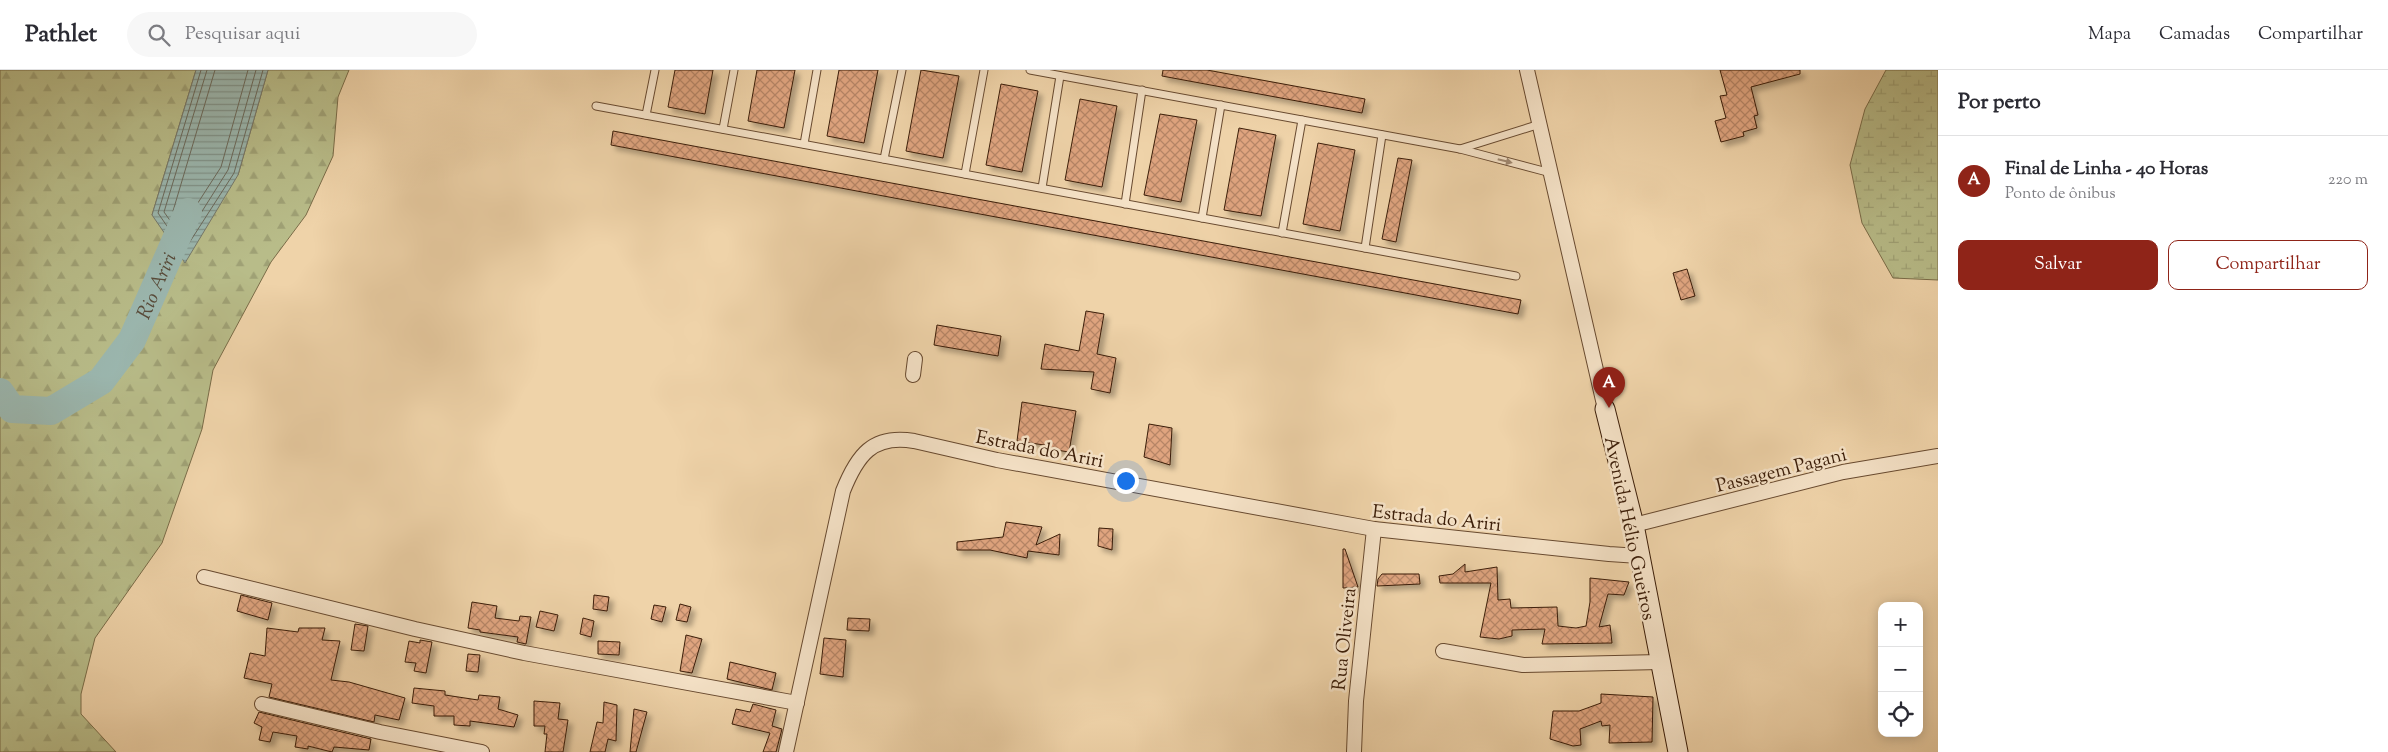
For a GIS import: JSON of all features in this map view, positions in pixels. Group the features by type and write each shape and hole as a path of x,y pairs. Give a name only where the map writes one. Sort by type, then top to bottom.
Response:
{"main road":[{"name":"Avenida Hélio Gueiros","path":"1605,409 1634,525 1678,752"}],"street":[{"name":"Avenida Hélio Gueiros","path":"1527,70 1605,409"},
{"path":"912,374 914,359"},
{"name":"Estrada do Ariri","path":"786,752 843,491 852,468 860,456 869,448 884,442 904,439 914,440 997,460 1374,529 1639,556"},
{"name":"Passagem Pagani","path":"1634,525 1843,472 1938,456"},
{"name":"Rua Oliveira","path":"1354,752 1356,701 1374,529"},
{"path":"204,577 415,630 524,653 798,703"},
{"path":"1443,651 1523,665 1660,662"},
{"path":"262,704 380,732 482,752"}],"lane":[{"path":"646,115 655,70"},
{"path":"723,129 734,70"},
{"path":"804,144 817,70"},
{"path":"884,159 902,70"},
{"path":"965,174 984,70"},
{"path":"1030,70 1460,150 1551,173"},
{"path":"1042,188 1060,76"},
{"path":"1125,204 1142,90"},
{"path":"1202,218 1221,105"},
{"path":"596,106 1516,276"},
{"path":"1282,233 1302,120"},
{"path":"1460,150 1540,124"},
{"path":"1365,248 1382,135"}],"green space":[{"path":"0,70 196,70 152,215 238,175 268,70 349,70 338,97 333,156 306,215 271,262 213,370 202,429 162,543 95,638 81,694 81,714 116,752 0,752"},
{"path":"1886,70 1938,70 1938,280 1893,278 1862,223 1850,165 1865,109"}],"water":[{"path":"196,70 268,70 238,175 185,263 152,215"}],"building":[{"path":"675,70 713,70 705,114 668,107"},
{"path":"757,70 795,70 784,128 748,121"},
{"path":"839,70 878,70 864,143 827,136"},
{"path":"921,70 959,76 943,158 906,151"},
{"path":"1163,70 1207,70 1365,99 1362,113 1162,76"},
{"path":"1720,70 1800,70 1800,74 1751,87 1758,115 1754,116 1757,128 1743,132 1744,136 1721,142 1715,121 1726,118 1720,96 1727,95"},
{"path":"1001,84 1038,91 1022,172 986,165"},
{"path":"1080,99 1117,106 1102,187 1065,180"},
{"path":"1160,114 1197,120 1181,202 1144,195"},
{"path":"1239,128 1276,135 1261,216 1224,210"},
{"path":"613,131 1521,300 1518,314 953,209 611,145"},
{"path":"1318,143 1355,150 1340,231 1303,224"},
{"path":"1398,158 1412,160 1396,242 1382,239"},
{"path":"1687,269 1695,296 1681,300 1673,273"},
{"path":"1086,311 1104,314 1097,354 1116,358 1110,393 1091,389 1094,372 1041,369 1045,344 1079,351"},
{"path":"937,325 1001,336 998,356 934,345"},
{"path":"1022,402 1076,411 1069,452 1050,449 1051,446 1017,441"},
{"path":"1149,424 1172,428 1170,465 1144,457"},
{"path":"1006,522 1042,527 1036,545 1060,534 1059,555 1028,551 1027,558 990,550 957,550 957,542 1003,537"},
{"path":"1099,528 1113,529 1112,550 1098,546"},
{"path":"1343,549 1345,549 1358,587 1343,588"},
{"path":"1465,564 1465,572 1497,567 1498,600 1510,599 1511,608 1557,607 1558,626 1576,628 1586,626 1590,602 1590,578 1629,582 1624,595 1608,594 1599,627 1610,625 1612,643 1542,644 1545,629 1512,630 1512,636 1499,639 1480,637 1491,583 1440,583 1439,576 1453,574"},
{"path":"1382,574 1419,574 1420,584 1377,586 1378,579"},
{"path":"241,595 272,603 268,620 237,611"},
{"path":"594,595 609,597 607,611 593,609"},
{"path":"472,602 497,606 495,618 519,621 520,616 531,617 526,644 517,642 518,637 480,632 480,630 468,628"},
{"path":"680,604 691,607 687,622 676,620"},
{"path":"654,605 666,607 662,622 651,619"},
{"path":"540,611 558,615 554,631 536,627"},
{"path":"583,618 594,621 591,637 580,634"},
{"path":"848,618 870,619 869,631 847,630"},
{"path":"355,624 368,626 364,651 351,650"},
{"path":"267,628 298,632 299,628 325,628 322,640 340,641 331,680 349,682 405,698 399,720 375,715 374,722 269,697 272,684 244,678 250,653 265,656"},
{"path":"686,635 702,639 692,673 680,671"},
{"path":"824,638 846,640 843,677 820,674"},
{"path":"420,640 432,642 426,673 414,671 416,663 405,662 409,641 420,643"},
{"path":"598,641 620,642 619,655 598,654"},
{"path":"468,654 480,655 478,672 466,671"},
{"path":"730,662 776,673 772,690 727,679"},
{"path":"414,688 445,691 445,695 478,700 479,695 500,697 498,709 518,715 514,727 470,721 470,726 454,725 454,716 434,716 434,706 412,703"},
{"path":"1601,694 1653,697 1652,742 1609,743 1610,725 1602,726 1601,721 1580,729 1581,745 1573,746 1550,739 1553,711 1579,711 1601,703"},
{"path":"534,701 560,703 558,719 568,720 563,752 545,752 547,734 544,734 545,726 534,726"},
{"path":"604,702 617,705 616,741 608,739 605,752 590,752 597,722 603,723"},
{"path":"753,704 776,710 772,726 782,729 776,752 763,752 770,733 732,724 736,709 750,712"},
{"path":"634,709 647,712 636,752 630,752"},
{"path":"259,712 371,739 369,750 334,747 332,752 308,746 308,749 295,747 297,736 273,732 270,742 259,740 262,727 254,723"}],"waterway":[{"name":"Rio Ariri","path":"0,392 12,409 51,411 101,381 132,340 188,212"}],"place":[{"name":"Final de Linha - 40 Horas","path":"1609,408"}]}
